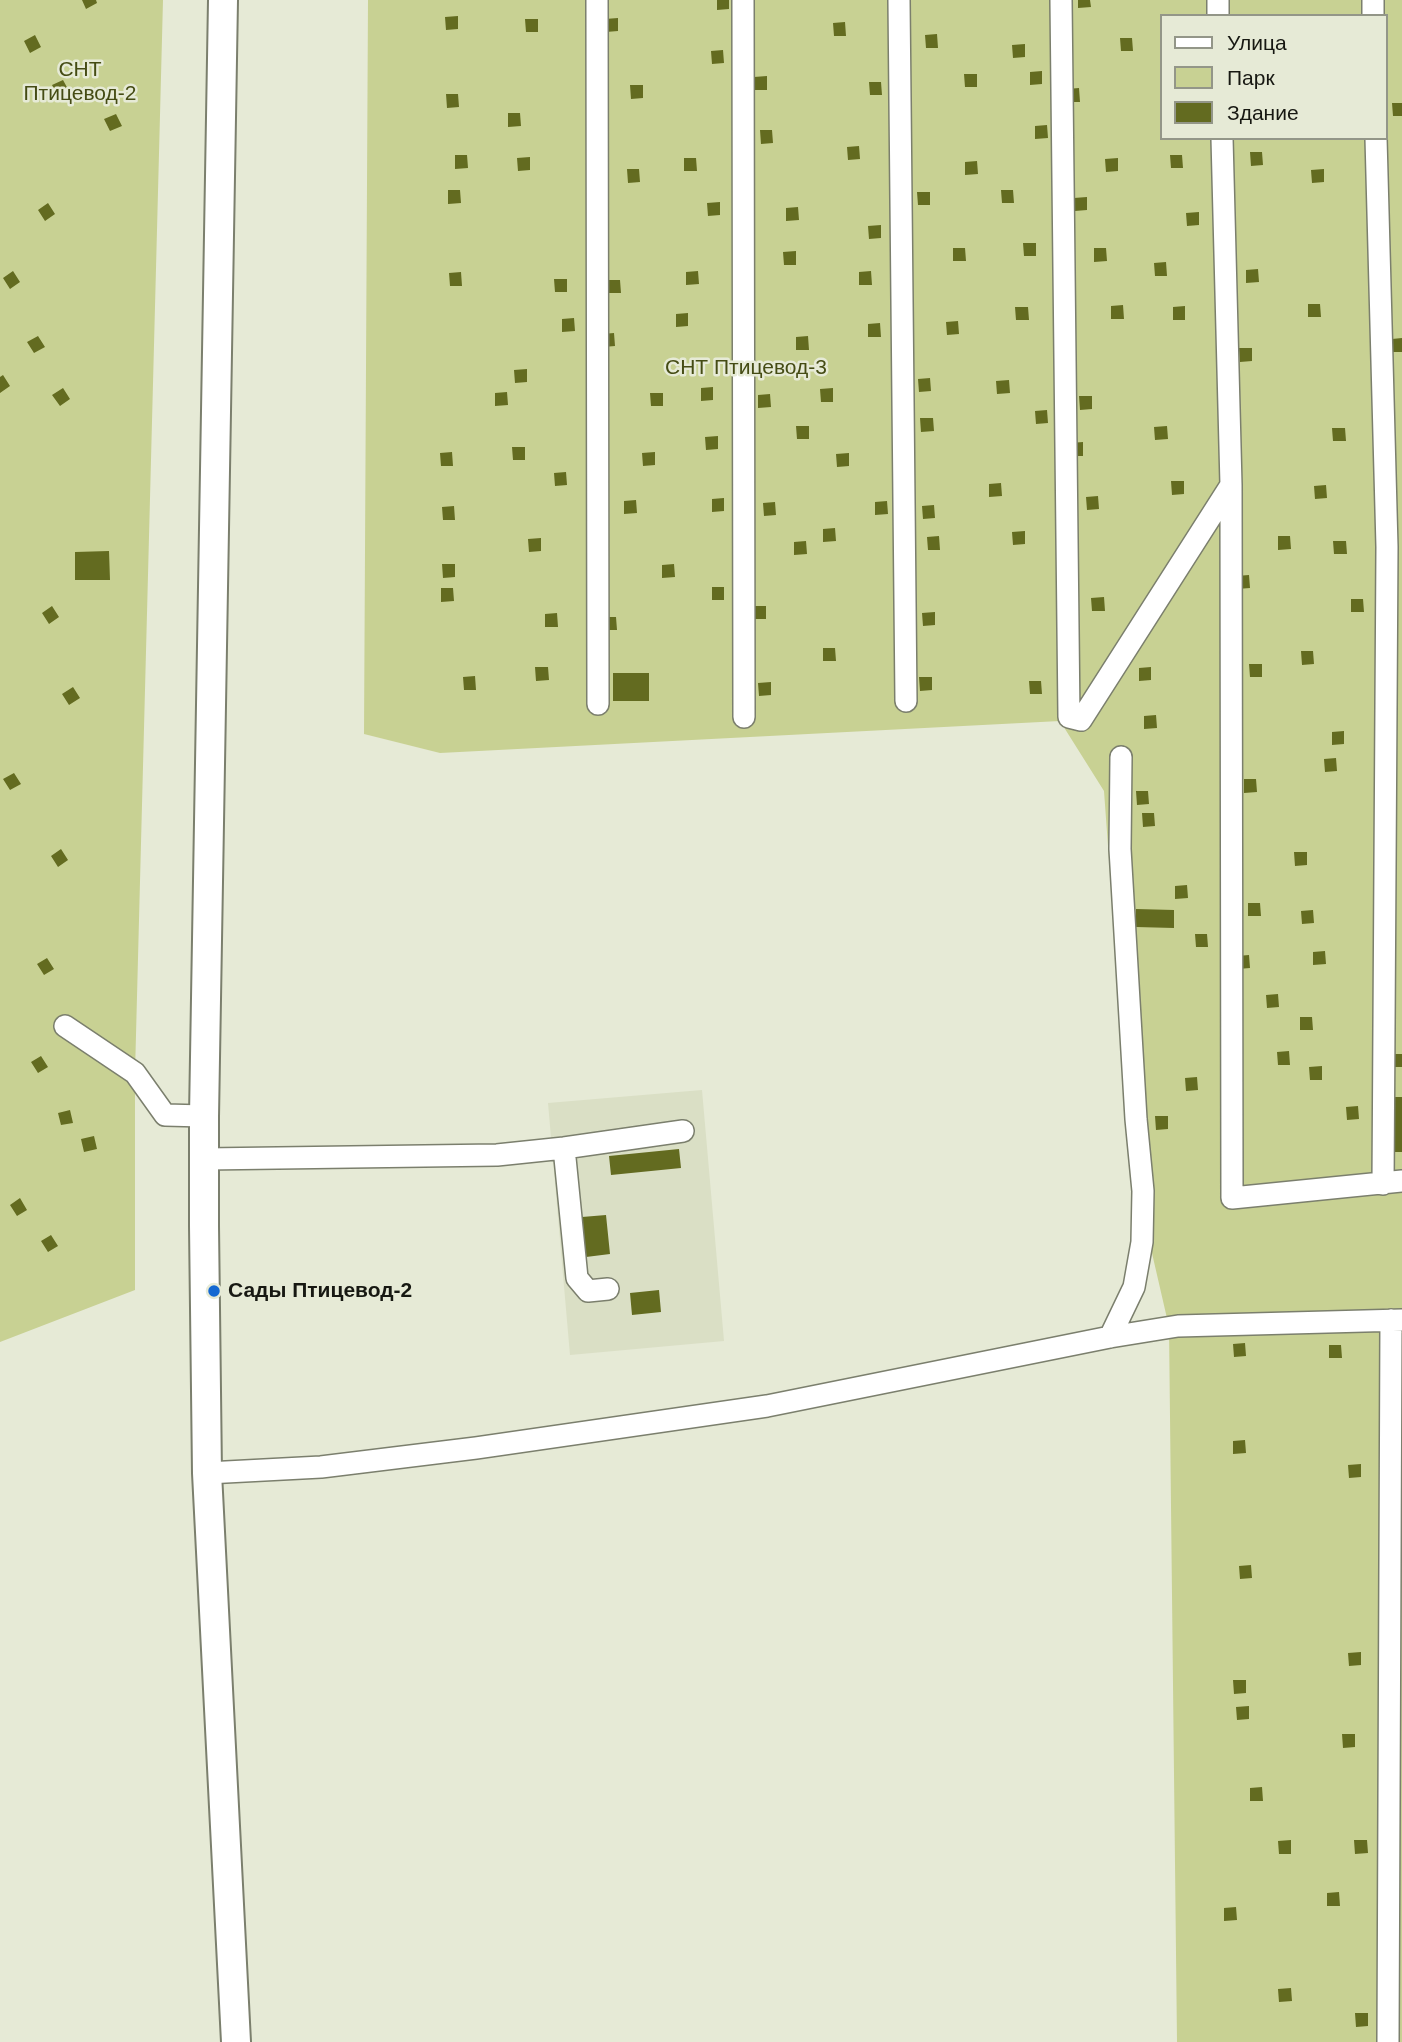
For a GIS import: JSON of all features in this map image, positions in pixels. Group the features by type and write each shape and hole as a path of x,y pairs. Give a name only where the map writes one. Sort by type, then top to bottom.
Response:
{"main road":[{"path":"223,0 204,1226 207,1474 236,2042"}],"lane":[{"path":"597,0 598,704"},
{"path":"743,0 744,717"},
{"path":"899,0 906,701"},
{"path":"1061,0 1069,717 1082,720 1231,485"},
{"path":"1222,140 1231,485 1232,1198 1392,1182 1387,547 1376,140"},
{"path":"1110,1337 1134,1287 1142,1242 1143,1216 1120,849 1121,757"},
{"path":"65,1026 135,1073 165,1115 204,1116"},
{"path":"205,1159 497,1155 682,1131"},
{"path":"564,1148 577,1278 588,1291 608,1289"},
{"path":"207,1474 321,1467 476,1448 767,1406 1110,1337 1178,1326 1396,1320 1388,2042"}],"shaded area":[{"path":"702,1090 724,1341 570,1355 548,1103"}],"green space":[{"name":"СНТ Птицевод-2","path":"0,0 163,0 135,1073 135,1290 0,1342"},
{"name":"СНТ Птицевод-3","path":"368,0 1402,0 1402,2042 1177,2042 1169,1327 1131,1162 1104,791 1060,721 440,753 364,734"}],"building":[{"path":"82,0 96,0 97,3 86,9"},
{"path":"717,0 729,0 729,9 717,10"},
{"path":"1078,0 1090,0 1091,7 1078,8"},
{"path":"458,16 458,29 446,30 445,17"},
{"path":"618,18 618,31 606,32 605,19"},
{"path":"525,19 538,19 538,32 526,32"},
{"path":"845,22 846,36 834,36 833,23"},
{"path":"937,34 938,48 926,48 925,35"},
{"path":"35,35 41,47 30,53 24,41"},
{"path":"1120,38 1132,38 1133,51 1121,51"},
{"path":"1025,44 1025,57 1013,58 1012,45"},
{"path":"723,50 724,63 712,64 711,51"},
{"path":"1042,71 1042,84 1030,85 1030,72"},
{"path":"964,74 977,74 977,87 965,87"},
{"path":"767,76 767,90 755,90 754,77"},
{"path":"63,80 69,91 58,97 52,85"},
{"path":"869,82 881,82 882,95 870,95"},
{"path":"630,85 643,85 643,98 631,99"},
{"path":"1079,88 1080,102 1067,102 1067,89"},
{"path":"446,94 458,94 459,107 447,108"},
{"path":"1392,103 1402,103 1402,116 1393,116"},
{"path":"508,113 520,113 521,126 508,127"},
{"path":"116,114 122,126 110,131 104,119"},
{"path":"1047,125 1048,138 1035,139 1035,126"},
{"path":"760,130 772,130 773,143 761,144"},
{"path":"859,146 860,159 848,160 847,147"},
{"path":"1250,152 1262,152 1263,165 1251,166"},
{"path":"455,155 467,155 468,168 455,169"},
{"path":"1170,155 1182,155 1183,168 1171,168"},
{"path":"530,157 530,170 518,171 517,158"},
{"path":"684,158 696,158 697,171 684,171"},
{"path":"1118,158 1118,171 1106,172 1105,159"},
{"path":"977,161 978,174 965,175 965,162"},
{"path":"627,169 639,169 640,182 628,183"},
{"path":"1324,169 1324,182 1312,183 1311,170"},
{"path":"448,190 460,190 461,203 448,204"},
{"path":"1001,190 1013,190 1014,203 1002,203"},
{"path":"917,192 930,192 930,205 918,205"},
{"path":"1087,197 1087,210 1075,211 1074,198"},
{"path":"720,202 720,215 708,216 707,203"},
{"path":"48,203 55,214 45,221 38,210"},
{"path":"798,207 799,220 786,221 786,208"},
{"path":"1199,212 1199,225 1187,226 1186,213"},
{"path":"881,225 881,238 869,239 868,226"},
{"path":"1023,243 1036,243 1036,256 1024,256"},
{"path":"953,248 965,248 966,261 953,261"},
{"path":"1094,248 1106,248 1107,261 1094,262"},
{"path":"796,251 796,265 784,265 783,252"},
{"path":"1166,262 1167,276 1155,276 1154,263"},
{"path":"1258,269 1259,282 1246,283 1246,270"},
{"path":"13,271 20,282 10,289 3,278"},
{"path":"698,271 699,284 686,285 686,272"},
{"path":"871,271 872,285 859,285 859,272"},
{"path":"461,272 462,286 450,286 449,273"},
{"path":"554,279 567,279 567,292 555,292"},
{"path":"607,280 620,280 621,293 608,293"},
{"path":"1308,304 1320,304 1321,317 1308,317"},
{"path":"1123,305 1124,319 1111,319 1111,306"},
{"path":"1185,306 1185,320 1173,320 1173,307"},
{"path":"1015,307 1028,307 1029,320 1016,320"},
{"path":"688,313 688,326 676,327 676,314"},
{"path":"574,318 575,331 562,332 562,319"},
{"path":"958,321 959,334 947,335 946,322"},
{"path":"880,323 881,337 868,337 868,324"},
{"path":"614,333 615,346 603,347 602,334"},
{"path":"38,336 45,347 34,353 27,342"},
{"path":"808,336 809,350 796,350 796,337"},
{"path":"1402,338 1402,352 1393,352 1392,339"},
{"path":"1239,348 1252,348 1252,361 1240,362"},
{"path":"527,369 527,382 515,383 514,370"},
{"path":"3,375 10,386 0,393 0,377"},
{"path":"930,378 931,391 919,392 918,379"},
{"path":"1009,380 1010,393 997,394 996,381"},
{"path":"713,387 713,400 701,401 701,388"},
{"path":"63,388 70,399 60,406 52,395"},
{"path":"833,388 833,402 821,402 820,389"},
{"path":"507,392 508,405 495,406 495,393"},
{"path":"650,393 663,393 663,406 651,406"},
{"path":"770,394 771,407 758,408 758,395"},
{"path":"1079,396 1092,396 1092,409 1080,410"},
{"path":"1047,410 1048,423 1036,424 1035,411"},
{"path":"920,418 933,418 934,431 921,432"},
{"path":"796,426 809,426 809,439 797,439"},
{"path":"1167,426 1168,439 1155,440 1154,427"},
{"path":"1332,428 1345,428 1346,441 1333,441"},
{"path":"718,436 718,449 706,450 705,437"},
{"path":"1083,442 1083,456 1071,456 1070,443"},
{"path":"512,447 525,447 525,460 513,460"},
{"path":"452,452 453,466 441,466 440,453"},
{"path":"655,452 655,465 643,466 642,453"},
{"path":"849,453 849,466 837,467 836,454"},
{"path":"566,472 567,485 555,486 554,473"},
{"path":"1171,481 1184,481 1184,494 1172,495"},
{"path":"1001,483 1002,496 989,497 989,484"},
{"path":"1326,485 1327,498 1315,499 1314,486"},
{"path":"1098,496 1099,509 1087,510 1086,497"},
{"path":"724,498 724,511 712,512 712,499"},
{"path":"636,500 637,513 624,514 624,501"},
{"path":"887,501 888,514 875,515 875,502"},
{"path":"775,502 776,515 764,516 763,503"},
{"path":"934,505 935,518 923,519 922,506"},
{"path":"454,506 455,520 443,520 442,507"},
{"path":"835,528 836,541 823,542 823,529"},
{"path":"1025,531 1025,544 1013,545 1012,532"},
{"path":"939,536 940,550 928,550 927,537"},
{"path":"1278,536 1290,536 1291,549 1278,550"},
{"path":"541,538 541,551 529,552 528,539"},
{"path":"806,541 807,554 794,555 794,542"},
{"path":"1333,541 1346,541 1347,554 1334,554"},
{"path":"109,551 110,580 75,580 75,552"},
{"path":"442,564 455,564 455,577 443,578"},
{"path":"674,564 675,577 662,578 662,565"},
{"path":"1249,575 1250,588 1237,589 1236,576"},
{"path":"712,587 724,587 724,600 712,600"},
{"path":"441,588 453,588 454,601 441,602"},
{"path":"1104,597 1105,611 1092,611 1091,598"},
{"path":"1351,599 1363,599 1364,612 1351,612"},
{"path":"52,606 59,617 49,624 42,613"},
{"path":"753,606 766,606 766,619 754,619"},
{"path":"935,612 935,625 923,626 922,613"},
{"path":"557,613 558,627 545,627 545,614"},
{"path":"604,617 616,617 617,630 604,630"},
{"path":"823,648 835,648 836,661 823,661"},
{"path":"1301,651 1313,651 1314,664 1302,665"},
{"path":"1249,664 1262,664 1262,677 1250,677"},
{"path":"535,667 548,667 549,680 536,681"},
{"path":"1151,667 1151,680 1139,681 1139,668"},
{"path":"613,673 649,673 649,701 613,701"},
{"path":"475,676 476,690 464,690 463,677"},
{"path":"919,677 932,677 932,690 920,691"},
{"path":"1029,681 1041,681 1042,694 1030,694"},
{"path":"771,682 771,695 759,696 758,683"},
{"path":"73,687 80,698 69,705 62,694"},
{"path":"1156,715 1157,728 1144,729 1144,716"},
{"path":"1344,731 1344,744 1332,745 1332,732"},
{"path":"1336,758 1337,771 1325,772 1324,759"},
{"path":"14,773 21,784 10,790 3,779"},
{"path":"1244,779 1256,779 1257,792 1244,793"},
{"path":"1136,791 1148,791 1149,804 1137,805"},
{"path":"1142,813 1154,813 1155,826 1143,827"},
{"path":"61,849 68,860 58,867 51,856"},
{"path":"1294,852 1307,852 1307,865 1295,866"},
{"path":"1187,885 1188,898 1175,899 1175,886"},
{"path":"1248,903 1260,903 1261,916 1248,916"},
{"path":"1136,909 1174,910 1174,928 1136,927"},
{"path":"1313,910 1314,923 1302,924 1301,911"},
{"path":"1195,934 1207,934 1208,947 1196,947"},
{"path":"1325,951 1326,964 1313,965 1313,952"},
{"path":"1249,955 1250,968 1238,969 1237,956"},
{"path":"47,958 54,969 44,975 37,964"},
{"path":"1278,994 1279,1007 1267,1008 1266,995"},
{"path":"1300,1017 1312,1017 1313,1030 1300,1030"},
{"path":"1289,1051 1290,1065 1278,1065 1277,1052"},
{"path":"1394,1054 1402,1054 1402,1067 1395,1067"},
{"path":"41,1056 48,1067 38,1073 31,1062"},
{"path":"1322,1066 1322,1080 1310,1080 1309,1067"},
{"path":"1197,1077 1198,1090 1186,1091 1185,1078"},
{"path":"1385,1097 1402,1097 1402,1152 1385,1152"},
{"path":"1358,1106 1359,1119 1347,1120 1346,1107"},
{"path":"70,1110 73,1123 61,1125 58,1113"},
{"path":"1155,1116 1168,1116 1168,1129 1156,1130"},
{"path":"94,1136 97,1149 84,1152 81,1139"},
{"path":"679,1149 681,1168 611,1175 609,1156"},
{"path":"20,1198 27,1210 17,1216 10,1205"},
{"path":"606,1215 610,1254 586,1257 582,1217"},
{"path":"51,1235 58,1246 48,1252 41,1241"},
{"path":"659,1290 661,1312 632,1315 630,1293"},
{"path":"1245,1343 1246,1356 1234,1357 1233,1344"},
{"path":"1329,1345 1341,1345 1342,1358 1329,1358"},
{"path":"1245,1440 1246,1453 1233,1454 1233,1441"},
{"path":"1361,1464 1361,1477 1349,1478 1348,1465"},
{"path":"1251,1565 1252,1578 1240,1579 1239,1566"},
{"path":"1361,1652 1361,1665 1349,1666 1348,1653"},
{"path":"1233,1680 1246,1680 1246,1693 1234,1694"},
{"path":"1249,1706 1249,1719 1237,1720 1236,1707"},
{"path":"1342,1734 1355,1734 1355,1747 1343,1748"},
{"path":"1262,1787 1263,1801 1250,1801 1250,1788"},
{"path":"1291,1840 1291,1854 1279,1854 1278,1841"},
{"path":"1354,1840 1367,1840 1368,1853 1355,1854"},
{"path":"1339,1892 1340,1906 1327,1906 1327,1893"},
{"path":"1236,1907 1237,1920 1224,1921 1224,1908"},
{"path":"1291,1988 1292,2001 1279,2002 1278,1989"},
{"path":"1355,2013 1368,2013 1368,2026 1356,2027"}],"place":[{"name":"Сады Птицевод-2","path":"214,1291"}]}
